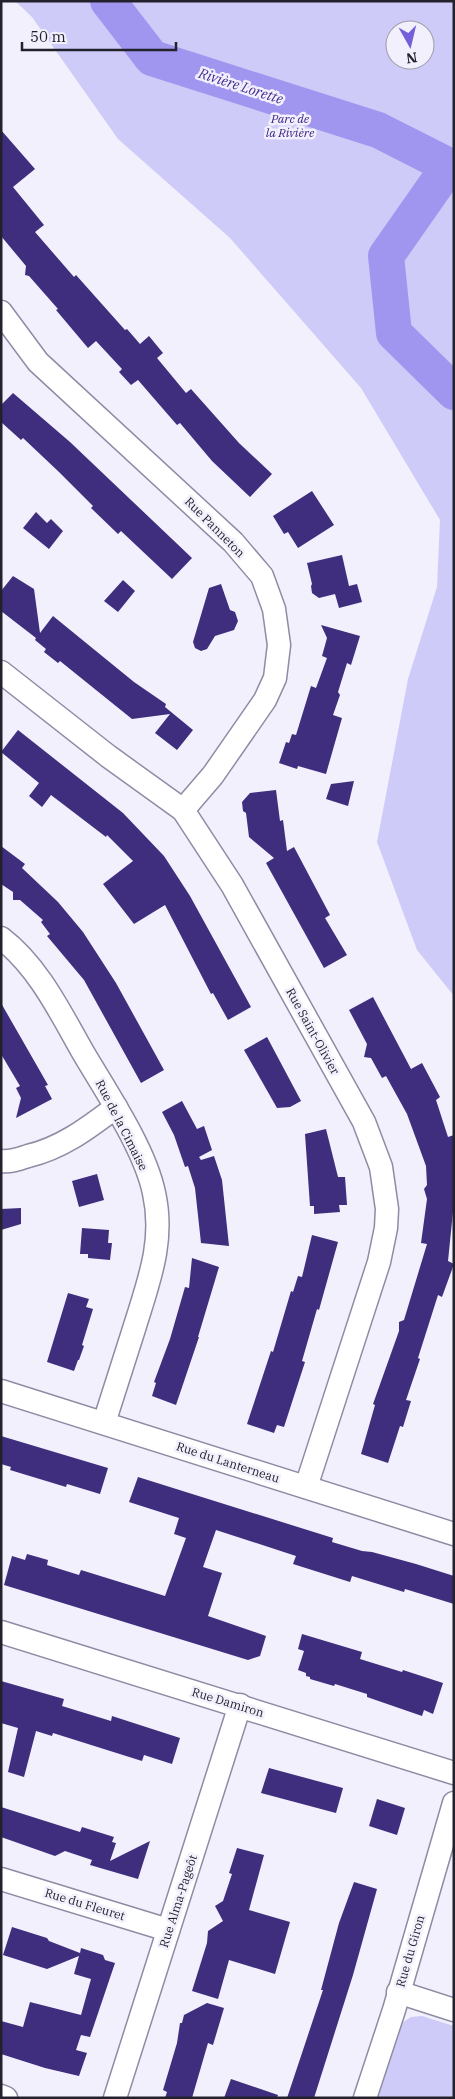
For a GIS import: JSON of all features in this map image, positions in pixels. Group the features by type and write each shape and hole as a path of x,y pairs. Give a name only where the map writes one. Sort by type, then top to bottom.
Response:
{"street":[{"name":"Rue Panneton","path":"1,312 38,362 233,542 262,576 274,609 279,645 274,678 265,700 213,775 183,810"},
{"name":"Rue Saint-Olivier","path":"1,672 108,756 183,810 232,885 364,1122 380,1167 387,1209 386,1228 379,1262 306,1487"},
{"name":"Rue de la Cimaise","path":"1,938 17,950 45,988 116,1108 144,1162 154,1193 157,1226 156,1259 104,1423"},
{"path":"1,1161 9,1161 46,1152 79,1135 116,1108"},
{"name":"Rue du Lanterneau","path":"1,1391 454,1534"},
{"name":"Rue Damiron","path":"1,1632 454,1773"},
{"name":"Rue Alma-Pageôt","path":"115,2098 240,1705"},
{"name":"Rue du Giron","path":"365,2098 454,1803"},
{"name":"Rue du Fleuret","path":"1,1879 168,1930"},
{"path":"398,1992 454,2010"},
{"path":"1,2096 6,2098"}],"green space":[{"name":"Parc de la Rivière","path":"15,1 454,1 454,996 417,950 377,842 408,679 437,587 440,520 361,388 230,238 118,139 32,17"},
{"path":"422,2016 454,2026 454,2098 378,2098 402,2023 411,2017"}],"building":[{"path":"1,130 35,169 13,187 44,225 35,232 74,277 76,275 140,344 149,336 163,353 157,358 186,393 191,389 239,443 272,474 250,497 212,461 180,423 177,425 138,380 131,385 119,372 122,369 96,341 88,348 56,310 58,309 29,276 25,275 26,266 1,236"},
{"path":"13,393 70,442 192,558 172,579 121,531 118,534 91,508 93,506 59,472 23,438 21,440 1,422 1,405"},
{"path":"312,491 334,525 298,548 288,532 284,534 273,516"},
{"path":"36,512 47,523 51,519 63,531 49,549 23,528"},
{"path":"342,555 349,586 357,584 362,602 339,608 335,594 319,598 312,593 307,563"},
{"path":"13,576 34,589 40,633 53,616 134,682 166,704 165,707 193,730 177,750 155,733 170,714 132,719 60,661 58,663 44,652 46,649 35,640 36,638 1,611 1,591"},
{"path":"123,580 135,591 118,612 104,601"},
{"path":"221,584 230,610 235,612 238,621 234,630 215,636 207,649 201,651 195,648 193,642 209,588"},
{"path":"321,625 360,636 351,665 347,663 338,692 340,695 333,715 342,718 326,774 298,766 297,769 279,763 286,742 289,743 292,734 296,735 311,686 316,688 327,658 322,656 327,638"},
{"path":"18,730 123,813 164,856 190,896 251,1007 228,1020 213,993 211,994 165,905 134,924 103,884 133,861 107,835 106,837 51,795 42,807 29,796 39,783 1,752"},
{"path":"354,781 348,806 326,799 331,784"},
{"path":"276,790 280,821 283,820 287,851 294,847 330,915 325,918 347,955 324,968 266,863 274,858 249,837 246,813 243,811 242,802 250,793"},
{"path":"1,846 25,864 22,868 58,902 83,932 116,983 164,1070 141,1083 84,980 47,936 50,934 41,922 43,920 20,900 13,900 13,892 1,884"},
{"path":"373,997 411,1069 422,1063 440,1097 436,1100 448,1137 454,1135 454,1202 448,1261 454,1264 442,1297 438,1295 406,1400 411,1401 403,1427 400,1426 388,1463 361,1454 375,1405 373,1404 399,1331 399,1322 404,1320 427,1244 421,1243 427,1199 424,1189 427,1185 426,1166 407,1114 386,1076 382,1078 371,1058 364,1057 367,1044 349,1010"},
{"path":"1,1003 48,1085 45,1086 52,1099 16,1118 21,1098 16,1088 20,1086 1,1054"},
{"path":"267,1037 301,1101 290,1107 277,1108 244,1050"},
{"path":"182,1101 197,1129 204,1126 212,1150 199,1157 201,1160 214,1156 222,1180 229,1246 201,1243 195,1188 188,1166 185,1167 174,1135 162,1112"},
{"path":"326,1129 338,1177 345,1177 347,1205 339,1205 340,1212 314,1214 314,1206 310,1206 305,1134"},
{"path":"97,1174 104,1200 79,1207 72,1181"},
{"path":"21,1208 21,1224 1,1230 1,1209"},
{"path":"82,1228 109,1230 108,1243 112,1243 110,1260 88,1258 88,1254 80,1254"},
{"path":"312,1235 338,1242 319,1310 317,1309 302,1361 305,1362 284,1427 277,1425 274,1433 247,1424 271,1351 273,1352 291,1291 293,1292 298,1276 302,1277"},
{"path":"192,1258 219,1267 199,1337 176,1405 152,1396 156,1383 154,1382 170,1339 185,1287 189,1288"},
{"path":"68,1293 89,1299 86,1307 93,1309 82,1345 84,1346 74,1371 47,1362"},
{"path":"1,1436 108,1468 100,1494 67,1484 66,1487 10,1470 11,1467 1,1464"},
{"path":"138,1477 333,1538 332,1542 454,1576 454,1604 405,1589 404,1592 352,1576 350,1582 293,1564 296,1556 216,1530 203,1567 222,1573 208,1616 266,1636 260,1656 248,1660 4,1585 12,1556 25,1560 27,1554 48,1560 47,1565 79,1575 81,1570 165,1596 186,1538 174,1534 179,1518 129,1502"},
{"path":"302,1634 362,1652 360,1659 443,1683 433,1714 424,1710 422,1716 367,1697 367,1694 335,1684 334,1686 310,1679 310,1677 306,1676 306,1673 298,1670 304,1651 298,1649"},
{"path":"1,1681 64,1699 62,1706 111,1721 112,1716 180,1738 172,1764 144,1755 142,1761 53,1733 52,1736 36,1731 24,1777 8,1772 18,1728 1,1723"},
{"path":"269,1768 343,1788 336,1813 261,1793"},
{"path":"377,1799 405,1808 397,1835 369,1826"},
{"path":"1,1807 80,1832 82,1827 114,1837 112,1842 116,1843 110,1861 150,1841 138,1879 90,1865 92,1860 65,1851 55,1856 1,1837"},
{"path":"237,1848 264,1855 249,1910 290,1922 275,1974 229,1960 218,1999 192,1991 207,1943 208,1931 223,1921 215,1906 223,1901 232,1874 229,1873"},
{"path":"354,1882 377,1889 353,1975 314,2098 287,2098 323,1990 321,1990 339,1923"},
{"path":"12,1927 47,1938 49,1941 80,1953 81,1948 103,1955 105,1960 115,1963 90,2037 81,2035 76,2050 87,2053 79,2076 45,2068 1,2054 1,2021 23,2027 30,2002 81,2015 91,1979 74,1974 79,1956 47,1969 3,1955"},
{"path":"207,2003 224,2008 213,2045 208,2043 192,2098 165,2098 167,2092 163,2090 177,2043 180,2023 182,2023 184,2015"},
{"path":"231,2079 278,2095 277,2098 224,2098"}],"waterway":[{"name":"Rivière Lorette","path":"108,1 152,58 378,130 449,166 386,256 394,333 454,392"}]}
